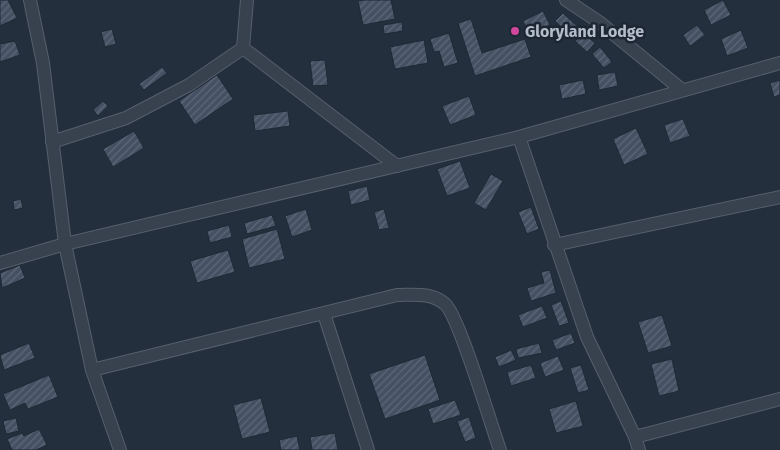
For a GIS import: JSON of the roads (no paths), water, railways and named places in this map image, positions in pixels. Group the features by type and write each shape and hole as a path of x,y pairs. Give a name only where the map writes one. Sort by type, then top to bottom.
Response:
{"street":[{"path":"30,0 43,63 66,244 92,370 120,450"},
{"path":"243,48 247,0"},
{"path":"566,0 605,28 682,90"},
{"path":"52,142 126,118 189,85 243,48"},
{"path":"243,48 397,166"},
{"path":"0,263 66,244 519,137 780,63"},
{"path":"519,137 587,338 636,437 639,450"},
{"path":"554,245 780,197"},
{"path":"92,370 397,295 426,294 445,304 456,326 500,450"},
{"path":"324,314 368,450"},
{"path":"636,437 780,399"}],"place":[{"name":"Gloryland Lodge","path":"515,31"}]}
